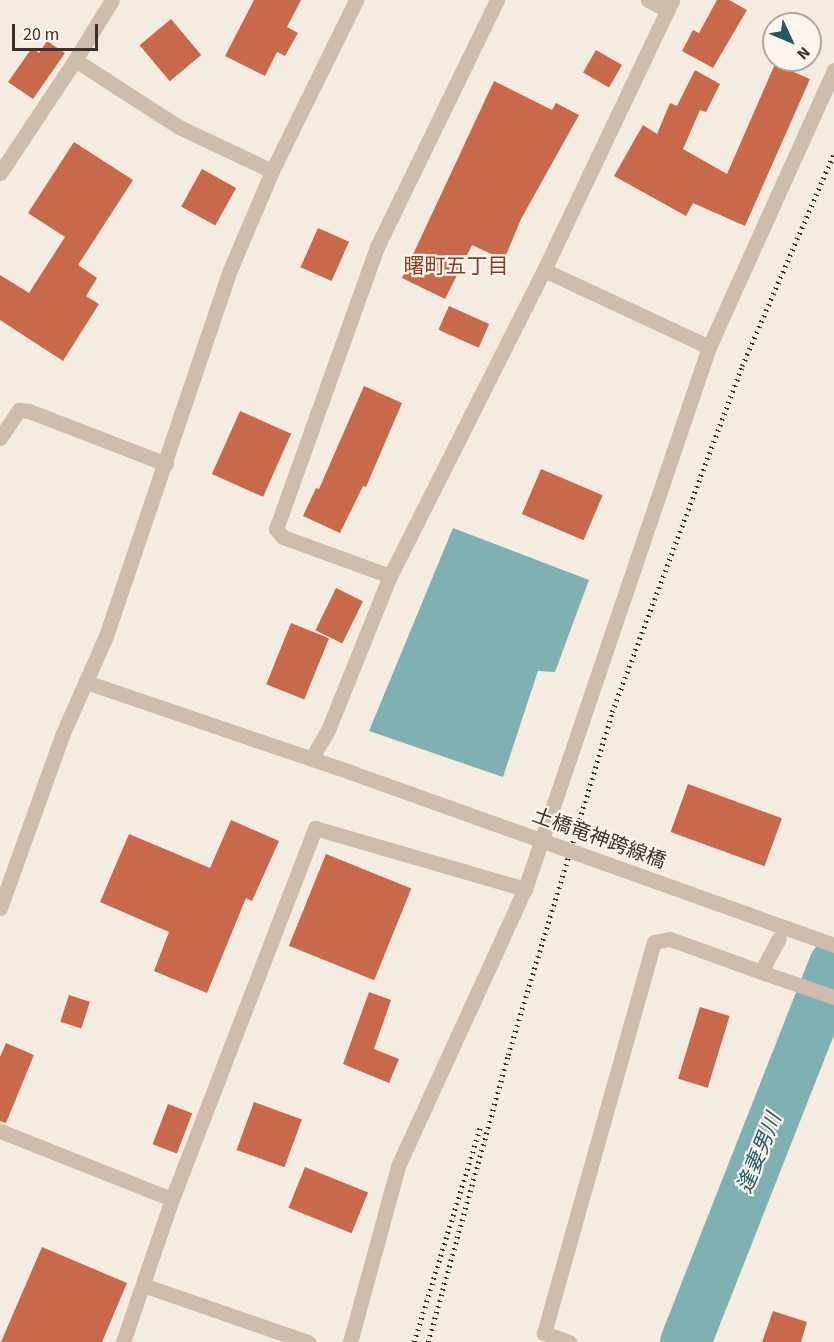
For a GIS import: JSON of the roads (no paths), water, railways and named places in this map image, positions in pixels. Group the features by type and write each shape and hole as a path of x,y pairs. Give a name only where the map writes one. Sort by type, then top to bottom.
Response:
{"street":[{"path":"0,173 112,0"},
{"path":"0,908 63,733 87,682 166,464 230,270 272,171 356,0"},
{"path":"390,576 283,537 276,529 377,247 497,0"},
{"path":"312,757 328,730 390,576 544,270 670,5 648,0"},
{"path":"75,60 179,127 272,171"},
{"path":"350,1342 398,1166 525,889 710,347 834,70"},
{"path":"544,270 710,347"},
{"path":"0,438 19,410 29,411 166,464"},
{"name":"土橋竜神跨線橋","path":"87,682 312,757 834,945"},
{"path":"123,1342 172,1199 315,828 525,889"},
{"path":"761,972 779,938"},
{"path":"569,1342 544,1333 654,942 670,939 834,997"},
{"path":"0,1131 172,1199"},
{"path":"143,1285 308,1342"}],"water":[{"path":"453,528 589,580 555,672 538,671 503,777 369,731"}],"waterway":[{"name":"逢妻男川","path":"685,1342 834,964"}],"railway":[{"path":"428,1342 508,1055 612,712 742,366 834,153"},
{"path":"414,1342 480,1128"}],"district":[{"name":"曙町五丁目","path":"456,266"}]}
